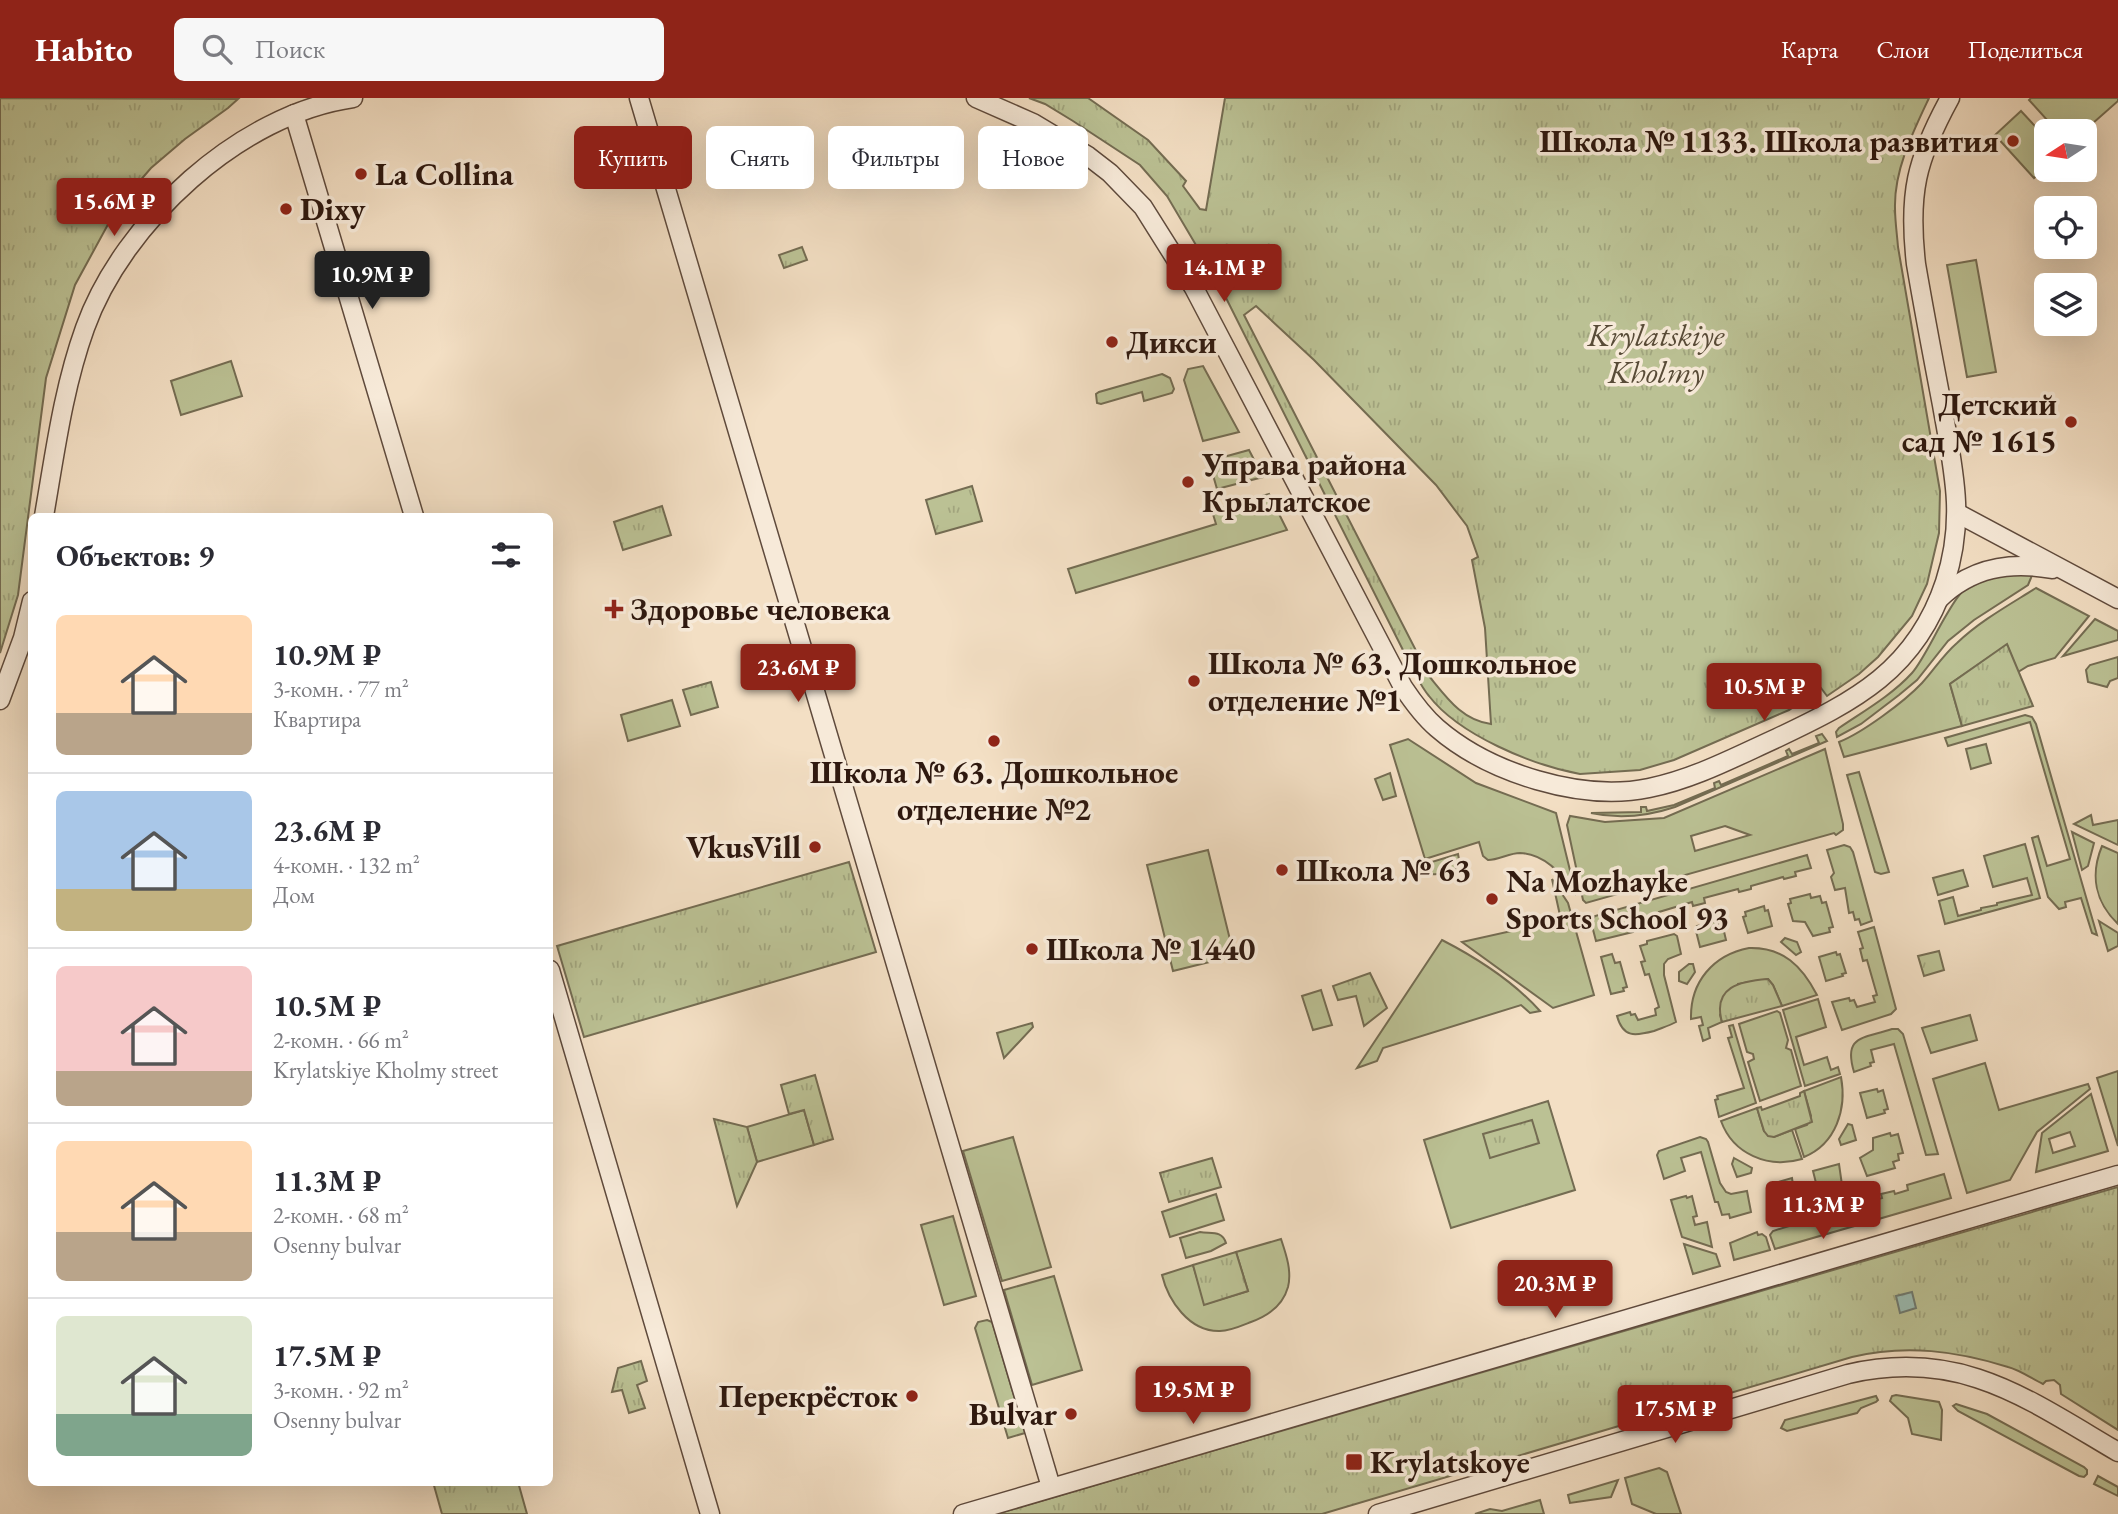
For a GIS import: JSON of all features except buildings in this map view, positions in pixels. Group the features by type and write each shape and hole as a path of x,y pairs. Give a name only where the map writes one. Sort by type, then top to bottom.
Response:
{"street":[{"path":"45,513 64,404 85,329 107,280 157,213 196,175 252,137 295,114 316,106 353,98"},
{"path":"639,98 1051,1487"},
{"path":"976,98 1032,123 1088,156 1111,173 1143,207 1194,288 1403,687 1419,710 1438,729 1486,760 1542,782 1589,791 1638,790 1682,779 1825,715 1856,698 1882,677 1904,656 1922,632 1938,601 1950,565 1957,513 1956,482 1919,279 1912,229 1912,197 1918,165 1950,98"},
{"path":"295,114 413,513"},
{"path":"1957,513 2065,571 2116,594"},
{"path":"1938,601 1963,580 1996,567 2025,565 2065,571"},
{"path":"0,700 28,617"},
{"path":"553,980 710,1514"},
{"path":"963,1514 2118,1175"},
{"path":"1378,1514 1848,1374 1898,1366 1948,1369 1985,1380 2017,1394 2118,1452"}],"green space":[{"path":"0,98 238,99 151,168 118,206 75,285 46,378 18,595 0,653"},
{"name":"Krylatskiye Kholmy","path":"1029,98 1088,98 1148,140 1186,181 1183,186 1200,209 1206,210 1225,98 1929,98 1901,165 1895,208 1898,247 1940,491 1939,533 1927,584 1912,616 1878,657 1827,696 1821,688 1789,710 1674,760 1640,770 1580,774 1561,770 1519,756 1477,735 1442,710 1426,693 1219,284 1167,196 1140,165 1088,131 1088,126 1081,126","holes":["1256,306 1314,360 1436,485 1467,526 1478,557 1472,560 1485,628 1491,724 1463,713 1429,676 1244,315"]},
{"path":"2118,98 2097,120 2046,119 2029,100"},
{"path":"2021,111 2034,125 2034,178 1995,135"},
{"path":"802,247 807,260 784,268 779,255"},
{"path":"1976,260 1996,372 1967,377 1947,265"},
{"path":"231,361 242,396 181,415 171,381"},
{"path":"1203,366 1239,432 1203,441 1184,380 1188,369"},
{"path":"1162,374 1170,378 1174,389 1172,393 1144,401 1142,392 1097,403 1096,394 1099,392"},
{"path":"1249,450 1263,477 1217,489 1209,461"},
{"path":"972,486 982,521 936,534 926,500"},
{"path":"1269,494 1287,530 1076,593 1068,569 1216,524 1212,511"},
{"path":"662,506 671,535 623,550 614,522"},
{"path":"2033,573 2028,585 1974,620 1948,641 1917,680 1861,724 1837,737 1839,728 1887,696 1912,673 1954,603 1974,580 1991,574"},
{"path":"2036,588 2089,616 2055,658 2018,672 2007,645 1950,684 1962,726 1844,757 1839,742 1894,708 1922,683 1947,652 1966,635"},
{"path":"2095,619 2118,631 2118,640 2063,656"},
{"path":"2007,644 2033,706 1962,726 1950,684"},
{"path":"2118,657 2118,678 2110,681 2107,687 2088,682 2086,670 2090,665"},
{"path":"711,682 718,707 691,715 683,690"},
{"path":"672,700 680,726 628,741 621,715"},
{"path":"2025,715 2032,717 2036,724 2097,935 2092,933 2081,898 2065,902 2066,907 2059,909 2048,897 2032,838 2038,836 2047,866 2070,859 2030,722 1948,746 1945,738"},
{"path":"1822,734 1827,741 1675,807 1633,816 1591,813 1641,812 1641,807 1646,807 1647,811 1674,805 1715,788 1714,783 1719,781 1721,785 1788,756 1786,751 1789,749 1792,754 1819,743 1816,736"},
{"path":"1408,739 1476,783 1556,813 1576,895 1553,867 1538,857 1520,853 1488,860 1483,856 1479,842 1425,859 1390,745"},
{"path":"1986,744 1991,763 1971,769 1966,749"},
{"path":"1825,749 1843,830 1836,835 1834,833 1586,903 1583,900 1567,825 1570,816 1605,822 1664,818","holes":["1725,826 1750,835 1695,851 1691,836"]},
{"path":"1859,772 1889,872 1875,872 1847,775"},
{"path":"1390,773 1396,796 1383,800 1375,779"},
{"path":"2091,815 2093,825 2118,820 2118,845 2074,824"},
{"path":"2072,832 2094,843 2088,866 2082,870"},
{"path":"2025,844 2040,898 1945,924 1939,901 1953,897 1958,916 2032,895 2027,878 1993,887 1984,856"},
{"path":"1844,845 1850,847 1853,852 1872,921 1861,925 1859,919 1855,920 1853,912 1849,913 1845,888 1835,890 1831,877 1834,873 1827,850"},
{"path":"2102,846 2118,853 2118,924 2104,907 2097,888 2096,867"},
{"path":"1208,850 1234,956 1173,971 1147,865"},
{"path":"1458,854 1460,865 1455,870 1431,874 1425,864"},
{"path":"1807,855 1811,868 1795,872 1796,876 1783,877 1739,892 1738,889 1704,898 1705,903 1693,906 1692,902 1659,912 1660,915 1647,919 1645,915 1630,919 1633,932 1596,941 1591,922 1595,916"},
{"path":"849,862 876,952 584,1037 557,946"},
{"path":"1963,870 1968,886 1938,895 1933,878"},
{"path":"1552,879 1568,903 1594,995 1553,1008 1462,942 1561,920"},
{"path":"1810,894 1811,898 1820,896 1822,903 1826,902 1833,927 1829,928 1830,932 1813,936 1805,922 1793,921 1788,904 1791,903 1790,899"},
{"path":"1764,906 1765,911 1768,910 1772,926 1748,933 1743,917 1746,916 1745,912"},
{"path":"1718,921 1719,924 1722,923 1726,940 1700,947 1697,926"},
{"path":"2099,921 2118,933 2118,946 2108,951"},
{"path":"1874,927 1896,1009 1891,1014 1842,1030 1832,1002 1849,998 1850,1001 1854,1000 1857,1007 1875,1002 1873,996 1877,995 1867,960 1863,961 1860,949 1863,948 1858,932"},
{"path":"1674,934 1677,936 1681,954 1668,959 1664,964 1664,975 1676,1022 1647,1033 1626,1032 1617,1016 1630,1012 1631,1015 1635,1014 1638,1020 1656,1015 1655,1009 1659,1007 1649,974 1645,975 1641,962 1645,961 1640,946 1647,944 1647,941"},
{"path":"1785,938 1797,942 1801,952 1796,955 1781,942"},
{"path":"1442,940 1494,971 1540,1011 1530,1013 1521,1005 1383,1048 1377,1061 1357,1068"},
{"path":"1749,948 1772,951 1790,960 1805,975 1817,995 1782,1006 1768,979 1738,984 1720,1015 1722,1022 1708,1028 1710,1038 1703,1041 1699,1026 1703,1025 1701,1017 1691,1019 1699,982 1706,972 1725,957"},
{"path":"1939,951 1944,970 1924,976 1918,956"},
{"path":"1836,952 1837,955 1840,954 1846,973 1826,981 1819,957"},
{"path":"1612,954 1615,963 1620,962 1627,987 1623,988 1624,991 1611,994 1601,957"},
{"path":"1693,964 1695,972 1687,984 1679,981 1679,972"},
{"path":"1370,973 1387,1008 1364,1026 1356,996 1338,1000 1333,986"},
{"path":"1768,979 1782,1006 1722,1022 1721,1001 1731,988"},
{"path":"1321,990 1332,1025 1313,1030 1302,996"},
{"path":"1818,999 1826,1027 1796,1037 1804,1065 1827,1057 1831,1070 1838,1067 1840,1074 1805,1086 1783,1010"},
{"path":"1777,1011 1788,1040 1786,1048 1791,1050 1801,1086 1760,1101 1748,1062 1754,1059 1753,1054 1747,1052 1739,1024"},
{"path":"1970,1015 1977,1040 1931,1053 1922,1028"},
{"path":"1032,1023 1033,1027 1004,1058 997,1033"},
{"path":"1733,1025 1756,1103 1719,1117 1715,1100 1718,1099 1717,1096 1744,1088 1728,1038 1732,1037 1729,1026"},
{"path":"1898,1029 1903,1034 1938,1154 1926,1155 1894,1044 1871,1050 1874,1062 1870,1063 1871,1066 1854,1072 1851,1051 1858,1040"},
{"path":"1985,1063 1999,1110 2088,1084 2090,1089 2037,1132 2010,1180 1967,1193 1933,1079"},
{"path":"2118,1071 2118,1146 2097,1078"},
{"path":"815,1075 833,1139 814,1145 804,1110 789,1114 781,1085"},
{"path":"1841,1077 1842,1101 1837,1124 1824,1144 1804,1157 1795,1129 1807,1125 1811,1116 1804,1091"},
{"path":"1877,1089 1878,1092 1883,1090 1888,1109 1884,1110 1885,1113 1867,1118 1860,1093"},
{"path":"1804,1091 1812,1122 1774,1137 1768,1136 1757,1108 1761,1107 1762,1110 1800,1096"},
{"path":"2091,1094 2108,1151 2036,1172 2042,1133","holes":["2070,1132 2075,1146 2053,1153 2049,1139"]},
{"path":"1548,1101 1575,1190 1451,1228 1424,1140"},
{"path":"1757,1108 1764,1131 1774,1137 1792,1130 1802,1159 1789,1162 1765,1160 1753,1156 1734,1142 1721,1121"},
{"path":"804,1110 814,1145 757,1162 747,1127"},
{"path":"714,1119 747,1127 757,1162 737,1206"},
{"path":"1532,1120 1539,1143 1490,1158 1483,1134"},
{"path":"1848,1124 1852,1125 1856,1140 1841,1145 1839,1139"},
{"path":"1890,1133 1891,1136 1898,1134 1903,1153 1898,1154 1899,1160 1893,1162 1895,1168 1867,1176 1860,1158 1873,1150 1873,1138"},
{"path":"1013,1137 1051,1267 1002,1281 963,1151"},
{"path":"1700,1137 1708,1142 1720,1183 1726,1192 1731,1194 1747,1191 1751,1212 1730,1218 1729,1214 1722,1215 1718,1202 1715,1202 1701,1152 1681,1158 1685,1171 1664,1179 1657,1155 1659,1151"},
{"path":"1212,1158 1221,1187 1169,1202 1160,1173"},
{"path":"1734,1158 1752,1168 1751,1173 1737,1177 1732,1164"},
{"path":"1839,1164 1842,1185 1821,1190 1820,1186 1817,1187 1813,1171"},
{"path":"1944,1174 1951,1198 1775,1249 1770,1235 1773,1231 1789,1226 1788,1221 1802,1217 1804,1221 1836,1212 1835,1208 1841,1206 1844,1213 1850,1211 1849,1207 1882,1198 1881,1194 1908,1190 1907,1185"},
{"path":"1792,1178 1795,1199 1775,1204 1768,1185"},
{"path":"2118,1187 2118,1430 2061,1394 2060,1385 2054,1380 2043,1384 2012,1368 1950,1353 1892,1351 1852,1357 1322,1514 996,1514"},
{"path":"1216,1194 1224,1220 1170,1237 1162,1212"},
{"path":"1692,1196 1697,1216 1693,1217 1695,1225 1707,1222 1712,1247 1682,1237 1671,1200"},
{"path":"953,1216 976,1296 944,1305 921,1225"},
{"path":"1200,1232 1219,1234 1226,1243 1211,1251 1186,1258 1180,1238"},
{"path":"1757,1232 1758,1235 1766,1237 1770,1250 1734,1260 1730,1243"},
{"path":"1281,1239 1289,1269 1288,1287 1279,1304 1257,1320 1228,1330 1209,1330 1182,1313 1165,1285 1162,1275 1193,1265 1205,1304 1248,1291 1236,1252"},
{"path":"1684,1244 1716,1254 1720,1266 1693,1274"},
{"path":"1236,1252 1248,1291 1204,1305 1193,1265"},
{"path":"1054,1276 1082,1370 1032,1385 1004,1290"},
{"path":"978,1322 992,1322 1025,1433 1008,1438 975,1328"},
{"path":"641,1361 647,1381 637,1385 645,1408 629,1413 622,1390 612,1392 618,1368"},
{"path":"1876,1396 1876,1402 1861,1408 1857,1413 1787,1431 1781,1428 1785,1420"},
{"path":"1892,1396 1939,1402 1942,1410 1941,1440 1912,1434 1908,1418 1890,1401"},
{"path":"1956,1404 1987,1414 2084,1467 2087,1474 2084,1477 2079,1476 1958,1411 1953,1406"},
{"path":"1659,1468 1667,1472 1681,1514 1656,1514 1632,1504 1625,1478"},
{"path":"2098,1476 2118,1487 2118,1496 2094,1484"},
{"path":"1618,1480 1611,1497 1570,1503 1568,1495"},
{"path":"434,1486 519,1486 527,1514 442,1514"},
{"path":"1540,1500 1544,1514 1475,1514 1490,1509 1502,1511"}],"water":[{"path":"1912,1292 1916,1308 1900,1313 1896,1296"}],"place":[{"name":"Школа № 1133. Школа развития","path":"2013,141"},
{"name":"La Collina","path":"361,174"},
{"name":"Dixy","path":"286,209"},
{"name":"Дикси","path":"1112,342"},
{"name":"Детский сад № 1615","path":"2071,422"},
{"name":"Управа района Крылатское","path":"1188,482"},
{"name":"Здоровье человека","path":"614,609"},
{"name":"Школа № 63. Дошкольное отделение №1","path":"1194,681"},
{"name":"Школа № 63. Дошкольное отделение №2","path":"994,741"},
{"name":"VkusVill","path":"815,847"},
{"name":"Школа № 63","path":"1282,870"},
{"name":"Na Mozhayke Sports School 93","path":"1492,899"},
{"name":"Школа № 1440","path":"1032,949"},
{"name":"Перекрёсток","path":"912,1396"},
{"name":"Bulvar","path":"1071,1414"},
{"name":"Krylatskoye","path":"1354,1462"}]}
